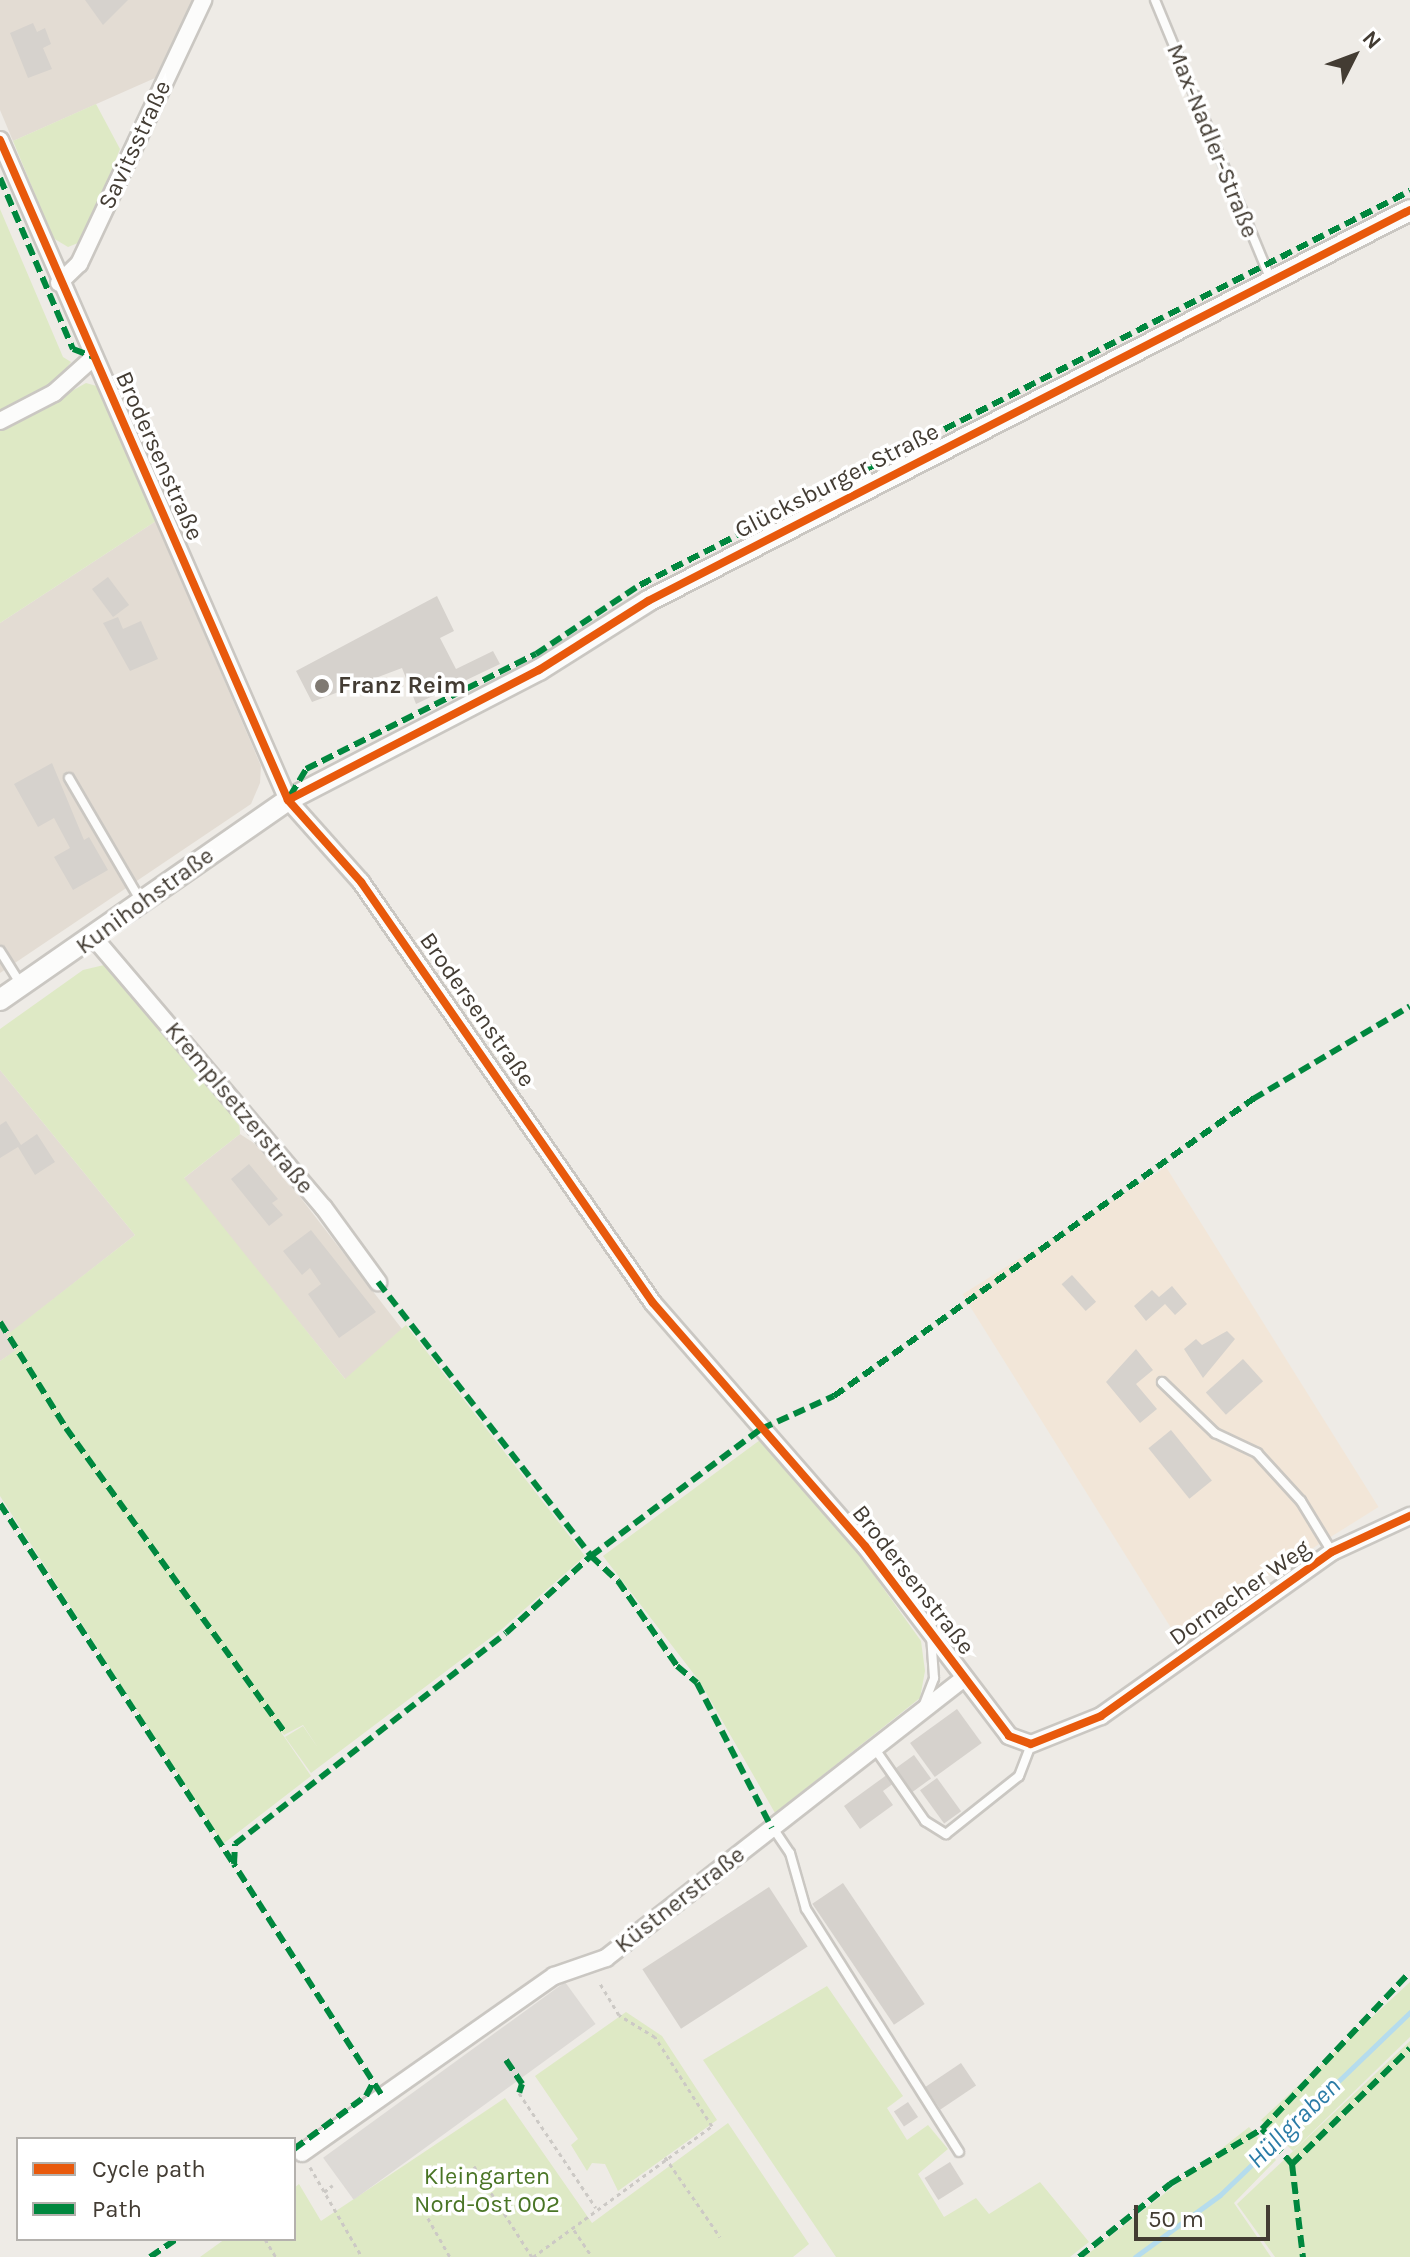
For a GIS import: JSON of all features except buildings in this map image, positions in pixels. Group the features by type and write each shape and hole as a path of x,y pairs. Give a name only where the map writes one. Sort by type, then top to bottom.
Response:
{"street":[{"name":"Savitsstraße","path":"59,283 79,264 203,0"},
{"name":"Brodersenstraße","path":"0,140 59,283 288,800 361,882 653,1303 865,1546 931,1638 1009,1736 1031,1744"},
{"name":"Glücksburger Straße","path":"288,800 539,670 661,594 1410,210"},
{"path":"0,421 54,393 94,357"},
{"name":"Kunihohstraße","path":"0,1000 95,939 288,800"},
{"name":"Kremplsetzerstraße","path":"95,939 324,1208 378,1282"},
{"name":"Dornacher Weg","path":"1031,1744 1101,1716 1332,1552 1410,1516"},
{"name":"Küstnerstraße","path":"302,2153 554,1976 606,1958 964,1678"}],"lane":[{"name":"Max-Nadler-Straße","path":"1155,0 1271,281"},
{"path":"69,778 144,904"},
{"path":"0,951 22,986"},
{"path":"1162,1382 1215,1433 1257,1453 1301,1501 1332,1552"},
{"path":"921,1711 934,1678 931,1638"},
{"path":"874,1748 938,1834 1019,1776 1031,1744"},
{"path":"772,1828 790,1853 806,1909 959,2152"}],"path":[{"path":"474,2166 532,2257 574,2230 596,2208 712,2126 655,2037 619,2015 600,1983"},
{"path":"519,2093 596,2208"},
{"path":"302,2153 362,2257"},
{"path":"665,2157 720,2237"},
{"path":"324,2192 333,2185"},
{"path":"416,2197 450,2257"},
{"path":"574,2230 592,2257"}],"shaded area":[{"path":"0,0 193,0 155,78 13,141 0,110"},
{"path":"156,521 261,766 260,783 251,804 0,973 0,623"},
{"path":"0,1070 135,1235 8,1335 17,1350 0,1361"},
{"path":"240,1134 263,1149 402,1329 346,1380 183,1179"},
{"path":"1166,1167 1378,1507 1175,1634 962,1294"},
{"path":"565,1982 596,2024 354,2200 323,2158"}],"green space":[{"path":"96,104 120,149 83,241 68,247 53,238 13,141"},
{"path":"0,209 63,357 71,362 51,388 0,414"},
{"path":"86,383 100,387 156,521 0,623 0,431"},
{"path":"104,965 120,971 239,1116 240,1134 184,1178 345,1379 406,1325 585,1556 502,1629 311,1773 285,1737 303,1726 318,1748 303,1725 284,1735 270,1716 311,1776 223,1844 0,1496 0,1361 16,1350 7,1335 135,1235 0,1070 0,1029 83,970"},
{"path":"760,1440 851,1543 921,1641 925,1671 920,1698 775,1813 700,1682 603,1556"},
{"path":"1410,1982 1410,2037 1293,2151 1261,2120"},
{"path":"827,1986 903,2096 887,2108 907,2140 928,2125 948,2149 918,2174 944,2217 976,2198 989,2214 1040,2182 1089,2242 1070,2257 836,2257 703,2060"},
{"path":"626,2012 662,2036 717,2120 618,2191 605,2164 592,2163 587,2171 571,2145 578,2139 535,2076"},
{"path":"1410,2041 1410,2257 1275,2257 1237,2204"},
{"name":"Kleingarten Nord-Ost 002","path":"505,2098 592,2223 728,2123 809,2244 793,2257 200,2257 222,2241 296,2241 296,2186 299,2184 321,2221"},
{"path":"1249,2127 1276,2160 1234,2203 1271,2257 1084,2257"}],"waterway":[{"name":"Hüllgraben","path":"1135,2257 1220,2195 1410,2012"}],"marked path":[{"path":"0,178 73,349 94,357"},
{"path":"290,796 306,769 536,654 640,585 1410,191"},
{"path":"378,1282 591,1556 761,1429 834,1396 1253,1099 1410,1006"},
{"path":"0,1322 66,1428 284,1731"},
{"path":"0,1504 234,1864"},
{"path":"381,2094 234,1864 235,1844 506,1633 591,1556 618,1581 677,1666 697,1683 772,1828"},
{"path":"1079,2257 1170,2184 1262,2129 1410,1972"},
{"path":"1292,2164 1410,2048"},
{"path":"506,2060 522,2084 519,2093"},
{"path":"296,2148 366,2096 374,2081"},
{"path":"1262,2129 1292,2164 1303,2257"},
{"path":"150,2257 174,2241"}],"cycle path":[{"path":"0,140 288,800 361,882 653,1303 865,1546 1009,1736 1031,1744 1101,1716 1332,1552 1410,1516"},
{"path":"288,800 539,670 648,601 1410,210"}],"place":[{"name":"Franz Reim","path":"322,686"}]}
